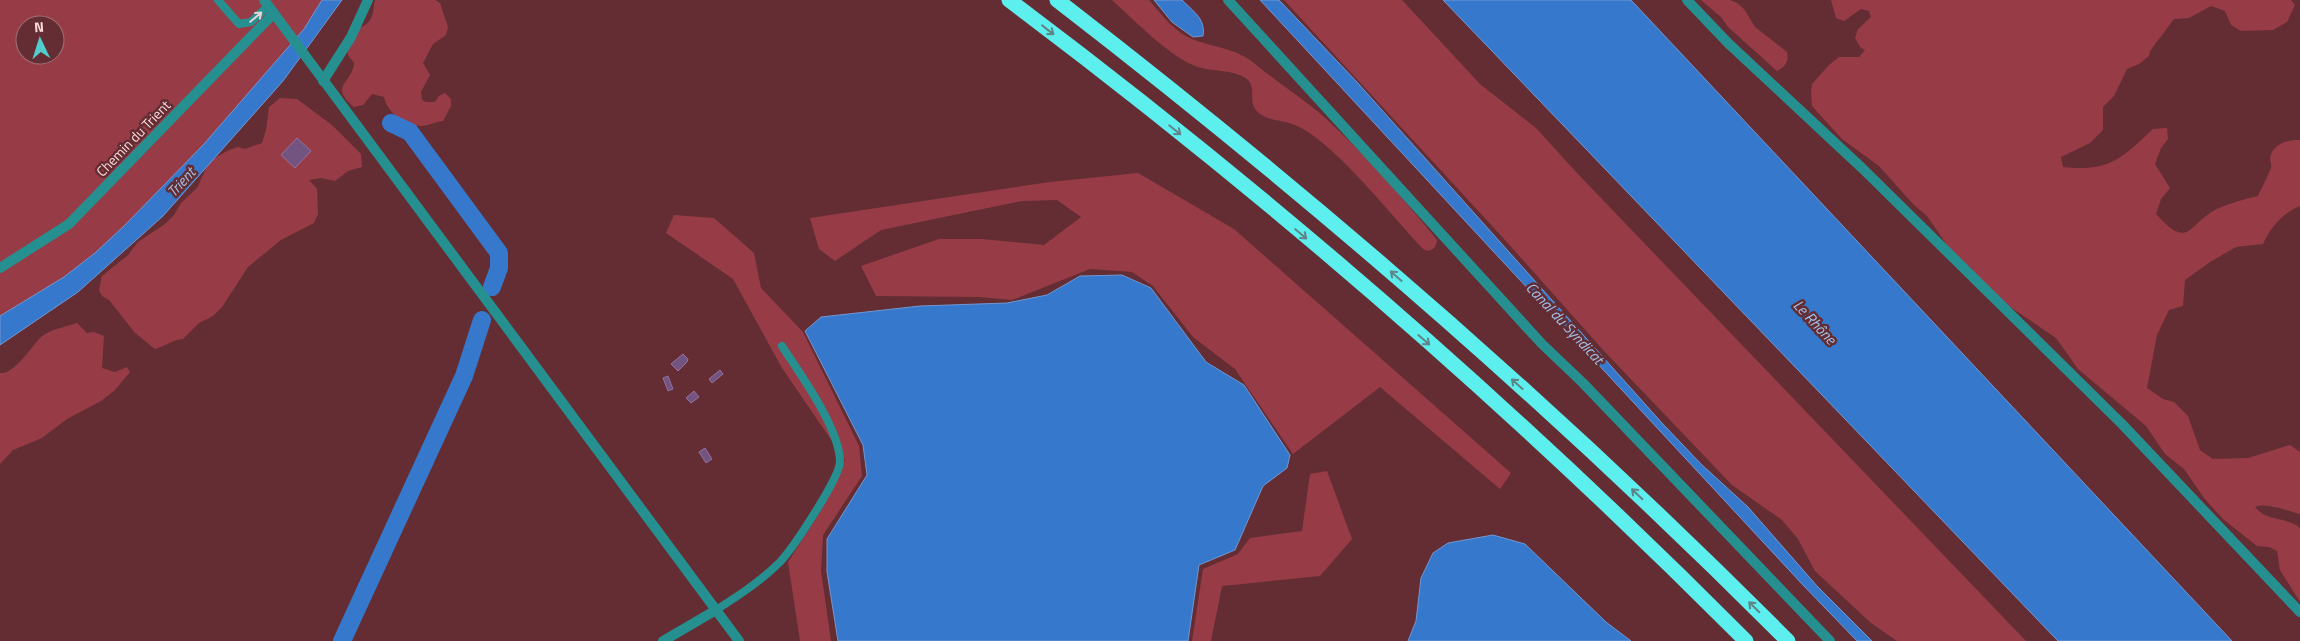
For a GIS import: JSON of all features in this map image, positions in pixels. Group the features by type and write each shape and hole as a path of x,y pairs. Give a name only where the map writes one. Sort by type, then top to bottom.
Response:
{"highway":[{"path":"1009,0 1114,81 1253,193 1423,338 1583,484 1746,641"},
{"path":"1057,0 1201,113 1437,311 1594,453 1788,641"}],"street":[{"path":"323,81 351,36 368,0"},
{"path":"1228,0 1542,344 1583,383 1830,641"},
{"path":"1687,0 1728,42 1862,168 2122,424 2300,612"},
{"path":"268,4 283,27 739,641"},
{"name":"Chemin du Trient","path":"0,268 69,224 268,4"},
{"path":"663,641 716,610"}],"lane":[{"path":"218,0 239,24 251,22 268,4"},
{"path":"716,610 744,593 780,562 825,497 840,462 835,439 812,393 782,346"}],"shaded area":[{"path":"0,0 330,0 167,195 0,335"},
{"path":"375,0 435,0 440,3 448,27 446,35 433,44 423,63 430,75 421,92 422,100 426,102 435,102 439,96 445,93 451,99 451,106 443,121 423,126 408,124 392,113 384,97 372,94 363,105 354,107 346,100 342,89 353,70 354,63 348,55 347,38 370,20"},
{"path":"1112,0 1149,0 1168,22 1185,36 1243,56 1305,102 1323,116 1368,160 1437,240 1434,248 1427,251 1423,249 1355,173 1311,134 1290,123 1264,117 1260,114 1254,106 1252,86 1247,79 1229,72 1201,68 1185,61 1152,36"},
{"path":"1284,0 1402,0 1480,84 1536,128 2026,641 1897,641 1871,623 1815,571 1798,539 1782,520 1732,485 1605,352 1505,240"},
{"path":"1701,0 1730,0 1737,3 1744,9 1755,27 1787,52 1788,58 1785,65 1777,71"},
{"path":"1831,0 2291,0 2295,5 2287,22 2273,30 2241,31 2231,25 2225,11 2211,6 2189,18 2174,19 2150,51 2149,56 2139,64 2127,69 2114,96 2103,107 2103,130 2090,143 2061,157 2063,167 2079,168 2103,165 2123,156 2153,129 2167,128 2168,139 2161,148 2155,164 2170,188 2161,199 2156,214 2167,225 2183,233 2217,209 2237,201 2258,196 2270,169 2270,159 2273,150 2285,142 2300,140 2300,206 2278,221 2263,244 2236,247 2210,262 2185,280 2183,306 2169,310 2157,335 2147,388 2163,399 2174,402 2188,416 2200,450 2213,459 2248,458 2290,445 2300,452 2300,514 2271,506 2255,507 2265,515 2289,522 2300,528 2300,602 2280,570 2277,551 2269,547 2257,546 2223,519 2204,498 2184,469 2165,454 2146,426 2078,369 2056,338 1988,292 1949,248 1927,216 1913,204 1879,166 1842,139 1812,106 1812,84 1829,65 1839,57 1859,57 1865,50 1860,47 1855,38 1858,29 1871,17 1869,11 1861,9 1844,21 1836,18"},
{"path":"280,98 297,99 332,125 361,154 362,167 348,171 335,181 321,178 309,180 317,189 318,214 314,223 281,240 248,267 222,307 213,316 199,323 183,339 155,349 135,333 109,300 102,296 99,290 102,276 128,255 138,242 165,224 174,215 181,203 197,188 207,166 213,159 238,147 245,149 262,143 269,107"},
{"path":"1138,173 1234,229 1511,473 1500,489 1380,387 1293,454 1235,369 1193,337 1153,286 1132,272 1090,269 1012,300 980,297 876,296 861,266 939,239 982,239 1044,245 1081,217 1057,200 1022,201 881,230 835,261 819,249 810,218 1050,182"},
{"path":"674,215 714,218 754,253 761,288 803,332 859,446 862,476 823,535 821,571 831,641 800,641 788,562 820,512 845,460 782,368 733,279 666,233"},
{"path":"77,323 87,333 94,332 104,336 102,368 115,372 127,367 130,372 115,390 101,401 67,419 42,438 13,450 0,464 0,373 11,370 44,335 53,330"},
{"path":"1327,471 1352,539 1320,576 1222,586 1211,641 1192,641 1203,569 1238,554 1250,538 1302,531 1310,474"}],"water":[{"name":"Trient","path":"322,0 342,0 283,81 163,216 78,292 0,345 0,316 64,277 95,253 125,225 204,144 304,29"},
{"path":"1154,0 1182,0 1201,20 1203,36 1193,37 1172,22"},
{"name":"Canal du Syndicat","path":"1260,0 1279,0 1356,81 1662,423 1701,464 1748,507 1817,586 1872,641 1857,641 1802,584"},
{"name":"Le Rhône","path":"1443,0 1631,0 2232,641 2058,641"},
{"path":"1122,275 1151,288 1206,362 1244,385 1290,455 1287,468 1263,486 1235,550 1199,565 1188,641 838,641 827,572 827,539 867,475 863,445 805,331 821,317 920,306 1007,303 1047,295 1080,276"},
{"path":"1493,535 1525,544 1606,622 1631,641 1408,641 1416,621 1421,578 1433,553 1448,543"}],"building":[{"path":"297,138 311,151 295,168 281,155"},
{"path":"683,354 688,359 678,371 671,364"},
{"path":"720,370 723,374 712,383 709,379"},
{"path":"668,376 673,389 668,391 663,378"},
{"path":"694,391 699,397 691,403 686,398"},
{"path":"705,448 712,459 706,463 699,452"}],"waterway":[{"path":"391,123 410,132 499,253 499,268 492,287"},
{"path":"342,641 464,376 482,320"}]}
